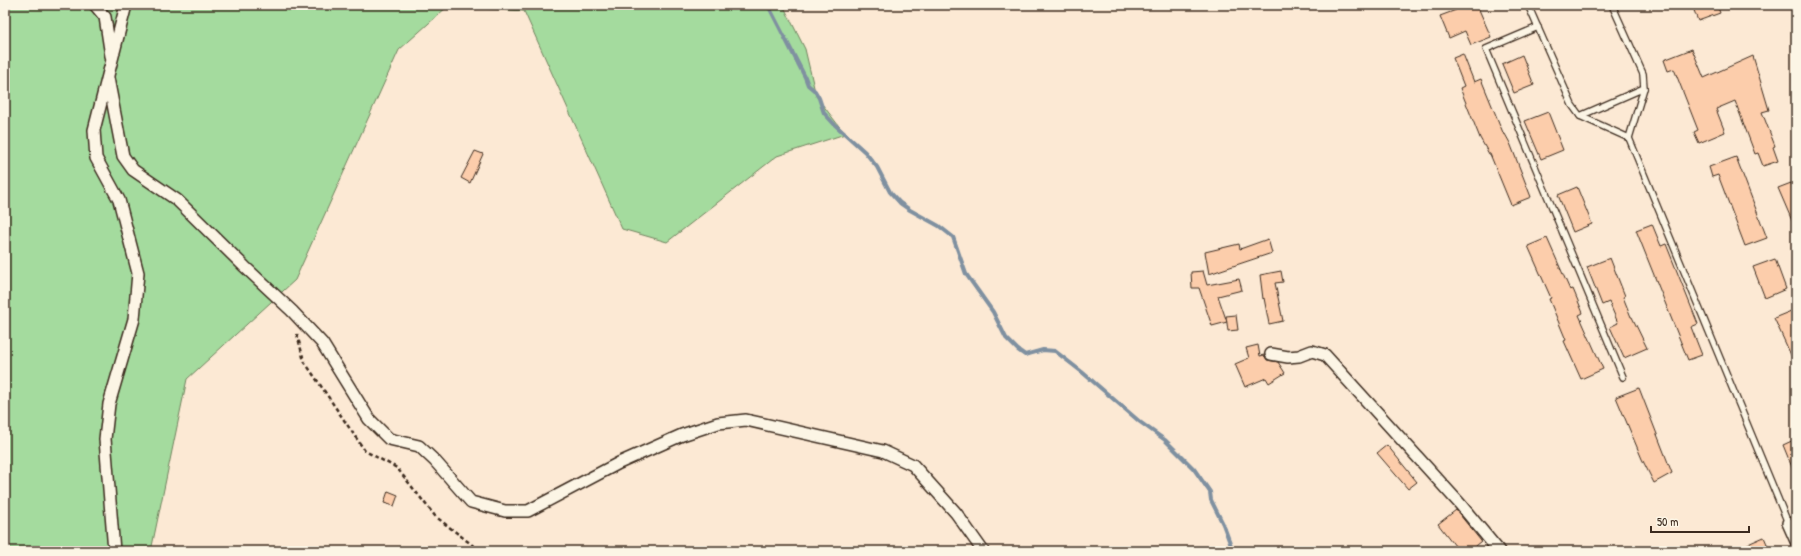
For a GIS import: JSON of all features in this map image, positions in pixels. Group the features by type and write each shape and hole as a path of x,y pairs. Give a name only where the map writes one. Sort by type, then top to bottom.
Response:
{"street":[{"path":"95,5 105,17 112,63"},
{"path":"114,551 105,439 109,404 134,319 138,274 120,200 96,158 94,130 126,5"},
{"path":"108,78 123,156 133,170 177,200 322,342 369,419 389,439 419,446 435,461 471,502 505,511 528,511 619,463 682,435 718,423 746,420 883,451 913,465 956,513 983,551"},
{"path":"1271,354 1288,357 1299,356 1312,351 1325,355 1460,504 1499,551"},
{"path":"1788,523 1796,541"}],"lane":[{"path":"1528,5 1572,106 1580,116 1629,138"},
{"path":"1612,5 1643,74 1644,88 1629,138 1788,523"},
{"path":"1538,27 1486,49 1623,377"},
{"path":"1580,116 1644,88"}],"green space":[{"path":"5,5 783,5 805,49 816,96 845,134 777,156 667,242 622,229 524,11 448,6 399,50 295,280 187,379 151,551 5,551"}],"building":[{"path":"1454,5 1477,5 1491,37 1471,45 1465,31 1449,38 1440,16 1456,10"},
{"path":"1692,5 1717,5 1720,13 1698,21"},
{"path":"1692,49 1704,78 1753,56 1769,110 1762,112 1775,146 1773,147 1778,161 1763,166 1758,153 1755,154 1735,101 1716,109 1725,132 1699,143 1694,132 1698,130 1674,69 1668,71 1664,60"},
{"path":"1463,54 1474,82 1481,79 1504,135 1505,134 1510,143 1531,197 1511,205 1490,154 1480,138 1460,88 1464,86 1453,58"},
{"path":"1522,55 1534,85 1514,93 1502,64"},
{"path":"1548,112 1563,150 1541,159 1525,121"},
{"path":"475,151 483,154 470,183 461,178"},
{"path":"1736,157 1767,238 1745,246 1718,175 1712,177 1709,167"},
{"path":"1791,183 1796,195 1796,230 1778,188"},
{"path":"1577,187 1592,224 1573,232 1558,195"},
{"path":"1652,224 1661,246 1666,244 1698,324 1691,327 1702,355 1688,360 1636,230"},
{"path":"1547,238 1570,290 1573,289 1583,313 1579,315 1603,369 1581,379 1564,341 1566,340 1549,299 1551,298 1528,246"},
{"path":"1268,239 1272,253 1209,274 1205,252 1239,244 1240,249"},
{"path":"1610,258 1625,296 1623,297 1631,317 1647,348 1624,358 1610,327 1618,323 1609,302 1602,305 1587,267"},
{"path":"1775,259 1786,289 1765,298 1753,267"},
{"path":"1203,271 1207,285 1239,279 1242,290 1218,296 1227,322 1212,326 1199,288 1192,288 1191,272"},
{"path":"1281,271 1283,282 1275,283 1283,321 1269,324 1264,298 1263,299 1260,275"},
{"path":"1796,309 1796,366 1774,318"},
{"path":"1236,315 1238,330 1228,331 1226,316"},
{"path":"1258,345 1260,356 1264,355 1267,360 1278,362 1285,373 1269,383 1266,378 1245,387 1235,364 1249,358 1246,348"},
{"path":"1639,388 1672,473 1654,483 1642,459 1616,397"},
{"path":"1796,439 1796,477 1783,445"},
{"path":"1387,445 1417,482 1408,489 1377,453"},
{"path":"388,491 398,495 394,506 384,503"},
{"path":"1456,510 1481,541 1469,551 1459,551 1438,524"},
{"path":"1764,537 1770,551 1732,551"}],"waterway":[{"path":"768,5 808,85 815,91 819,98 824,113 865,152 877,167 890,192 900,203 939,226 953,237 966,274 993,312 1006,338 1025,355 1043,350 1055,351 1140,422 1165,440 1194,469 1210,492 1211,500 1223,524 1233,551"}]}
